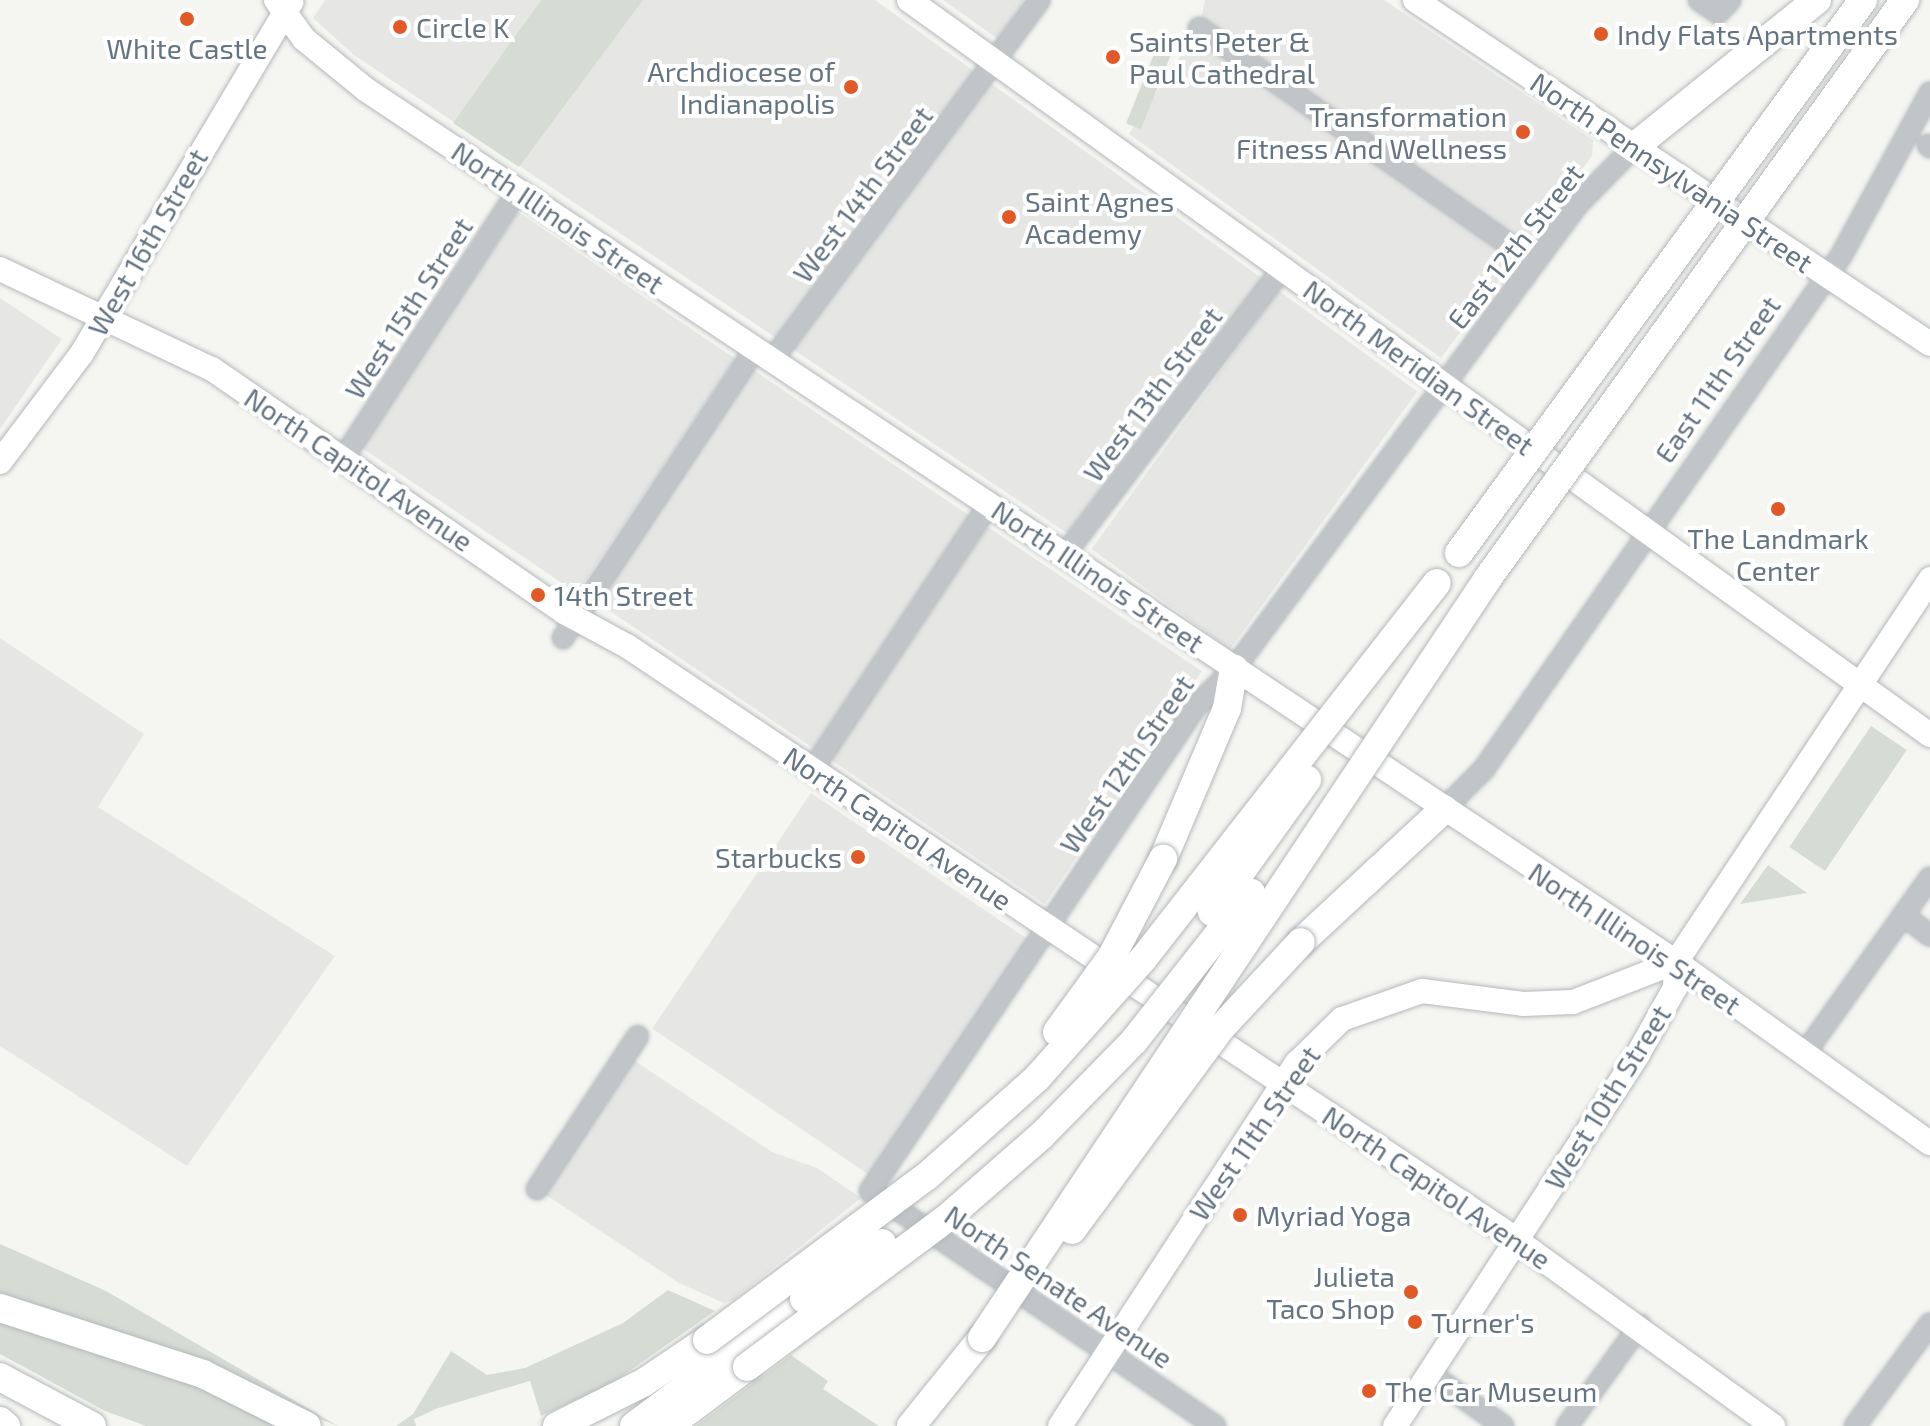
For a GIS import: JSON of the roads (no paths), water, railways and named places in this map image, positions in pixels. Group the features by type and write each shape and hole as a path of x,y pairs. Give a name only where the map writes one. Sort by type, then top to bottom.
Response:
{"highway":[{"path":"668,1426 728,1354 965,1145 1114,994 1437,583 1863,0"},
{"path":"557,1426 643,1383 728,1354 970,1199 1105,1072 1198,963 1452,629 1905,0"},
{"path":"1634,147 1815,2"},
{"path":"634,1426 959,1183 1114,1035 1243,870 1437,583"},
{"path":"982,1338 1452,629"},
{"path":"965,1145 1099,977 1163,859 1227,708 1234,669"},
{"path":"911,1426 1050,1260 1230,1018 1301,942 1444,809"},
{"path":"0,1308 203,1374 307,1426"},
{"path":"0,1377 92,1426"},
{"path":"0,1421 6,1426"}],"main road":[{"name":"West 16th Street","path":"0,462 103,319 284,6 306,0"},
{"name":"North Meridian Street","path":"909,0 1930,735"},
{"name":"North Pennsylvania Street","path":"1415,0 1930,344"},
{"name":"North Illinois Street","path":"284,6 336,68 1676,962 1930,1143"},
{"name":"North Capitol Avenue","path":"0,269 197,360 344,457 569,628 812,770 1516,1240 1640,1325 1773,1426"},
{"name":"West 10th Street","path":"1395,1426 1666,1006 1676,962 1930,579"},
{"name":"West 11th Street","path":"1060,1426 1284,1084 1326,1032 1384,999 1453,990 1523,1004 1573,1002 1676,962"}],"street":[{"name":"West 14th Street","path":"569,628 764,353 997,63 1040,0"},
{"path":"1699,0 1724,6"},
{"path":"1199,28 1534,262"},
{"name":"East 11th Street","path":"1644,530 1859,229 1930,93"},
{"name":"East 12th Street","path":"1445,384 1534,262 1634,147"},
{"name":"West 15th Street","path":"344,457 519,190"},
{"name":"West 13th Street","path":"1065,554 1282,269"},
{"name":"West 12th Street","path":"870,1191 1197,705 1234,669 1445,384"},
{"path":"812,770 990,503"},
{"path":"1444,809 1484,769 1644,530"},
{"path":"1805,1053 1930,878"},
{"path":"1903,915 1930,935"},
{"path":"537,1189 638,1036"},
{"name":"North Senate Avenue","path":"870,1191 1215,1426"},
{"path":"1855,1426 1930,1324"},
{"path":"1567,1426 1640,1325"},
{"path":"1429,1373 1503,1426"}],"place":[{"name":"White Castle","path":"187,19"},
{"name":"Circle K","path":"400,27"},
{"name":"Indy Flats Apartments","path":"1601,34"},
{"name":"Saints Peter & Paul Cathedral","path":"1113,57"},
{"name":"Archdiocese of Indianapolis","path":"851,87"},
{"name":"Transformation Fitness And Wellness","path":"1523,132"},
{"name":"Saint Agnes Academy","path":"1009,217"},
{"name":"The Landmark Center","path":"1778,509"},
{"name":"14th Street","path":"538,595"},
{"name":"Starbucks","path":"858,857"},
{"name":"Myriad Yoga","path":"1240,1215"},
{"name":"Julieta Taco Shop","path":"1411,1292"},
{"name":"Turner's","path":"1415,1322"},
{"name":"The Car Museum","path":"1369,1391"}]}
